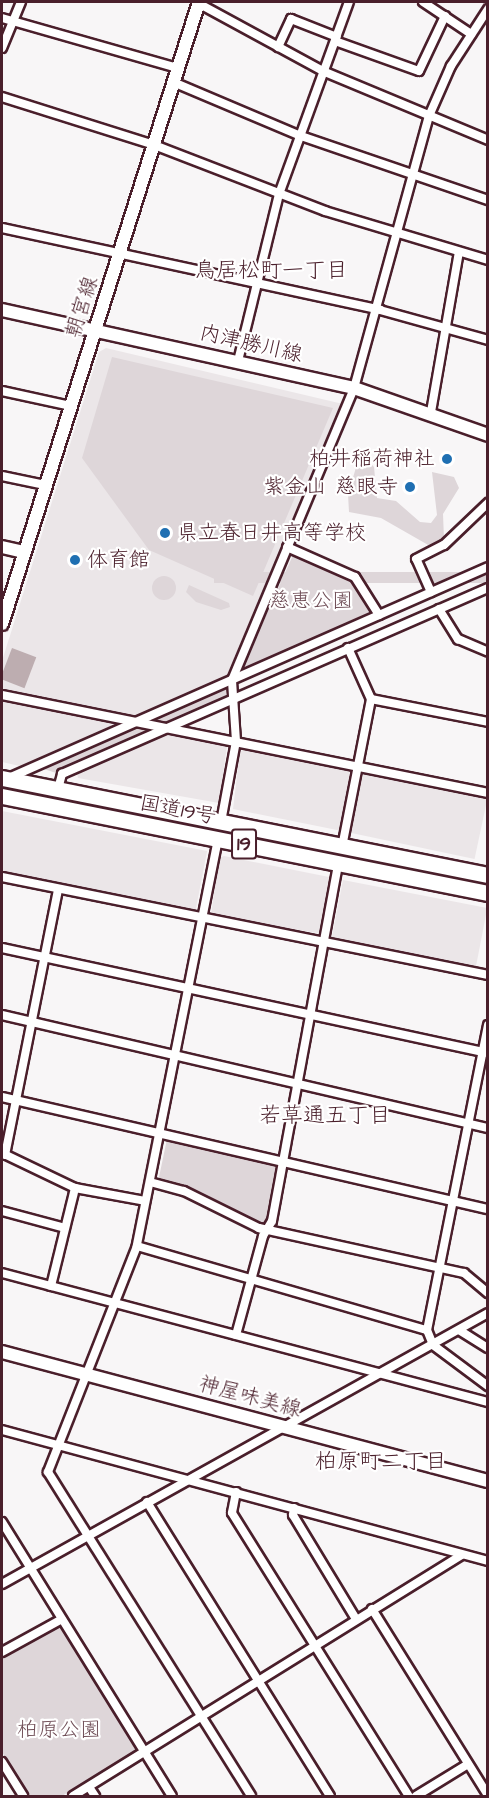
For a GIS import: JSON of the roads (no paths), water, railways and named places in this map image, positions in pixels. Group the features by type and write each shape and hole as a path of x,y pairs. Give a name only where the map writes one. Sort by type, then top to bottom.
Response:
{"highway":[{"name":"国道19号","path":"5,778 488,875"},
{"name":"国道19号","path":"4,798 488,893"}],"main road":[{"name":"朝宮線","path":"2,624 198,2"},
{"name":"内津勝川線","path":"2,310 354,388 431,412 488,435"},
{"path":"2,546 24,552"},
{"name":"神屋味美線","path":"2,1352 488,1481"}],"street":[{"path":"2,48 16,21 21,2"},
{"path":"198,2 324,72 488,140"},
{"path":"238,361 279,194 349,2"},
{"path":"423,2 471,34"},
{"path":"220,822 236,741 232,680 354,388 380,310 429,116 471,34 488,9"},
{"path":"278,46 291,19 419,71 445,16"},
{"path":"2,18 178,68"},
{"path":"174,82 301,136 488,200"},
{"path":"2,97 154,145 279,194 488,260"},
{"path":"2,228 380,310 447,326 488,340"},
{"path":"431,412 459,252"},
{"path":"2,391 71,406"},
{"path":"2,476 45,485"},
{"path":"431,592 416,559 444,545 488,502"},
{"path":"287,547 354,578 379,615"},
{"path":"5,778 488,567"},
{"path":"58,789 62,774 488,588"},
{"path":"439,609 458,639 488,652"},
{"path":"342,847 371,699 348,648"},
{"path":"2,695 488,793"},
{"path":"371,699 488,722"},
{"path":"218,839 145,1201 138,1246 48,1472 251,1797"},
{"path":"236,1335 251,1278 269,1229 312,1015 338,864"},
{"path":"2,877 488,975"},
{"path":"58,889 3,1154 75,1188 145,1201"},
{"path":"2,948 485,1052"},
{"path":"2,1015 488,1128"},
{"path":"488,1025 485,1052 467,1123 427,1330 433,1345 488,1386"},
{"path":"2,1097 488,1209"},
{"path":"150,1182 269,1229 464,1273 488,1293"},
{"path":"51,1286 75,1188"},
{"path":"2,1210 65,1228"},
{"path":"138,1246 427,1330"},
{"path":"2,1273 487,1402"},
{"path":"2,1584 488,1313"},
{"path":"478,1319 488,1325"},
{"path":"459,1330 488,1348"},
{"path":"2,1430 191,1477 236,1492 488,1561"},
{"path":"236,1492 232,1514 409,1797"},
{"path":"147,1502 330,1797"},
{"path":"294,1508 293,1515 356,1619"},
{"path":"2,1522 172,1797"},
{"path":"73,1797 314,1644 461,1555"},
{"path":"372,1610 488,1795"},
{"path":"2,1652 62,1619"},
{"path":"2,1762 23,1797"},
{"path":"416,1797 468,1764"},
{"path":"89,1787 95,1797"}],"place":[{"name":"柏井稲荷神社","path":"447,459"},
{"name":"紫金山 慈眼寺","path":"410,487"},
{"name":"県立春日井高等学校","path":"165,533"},
{"name":"体育館","path":"75,560"}],"district":[{"name":"鳥居松町一丁目","path":"271,271"},
{"name":"若草通五丁目","path":"325,1116"},
{"name":"柏原町二丁目","path":"381,1462"}],"park label":[{"name":"慈恵公園","path":"311,601"},
{"name":"柏原公園","path":"59,1730"}]}
